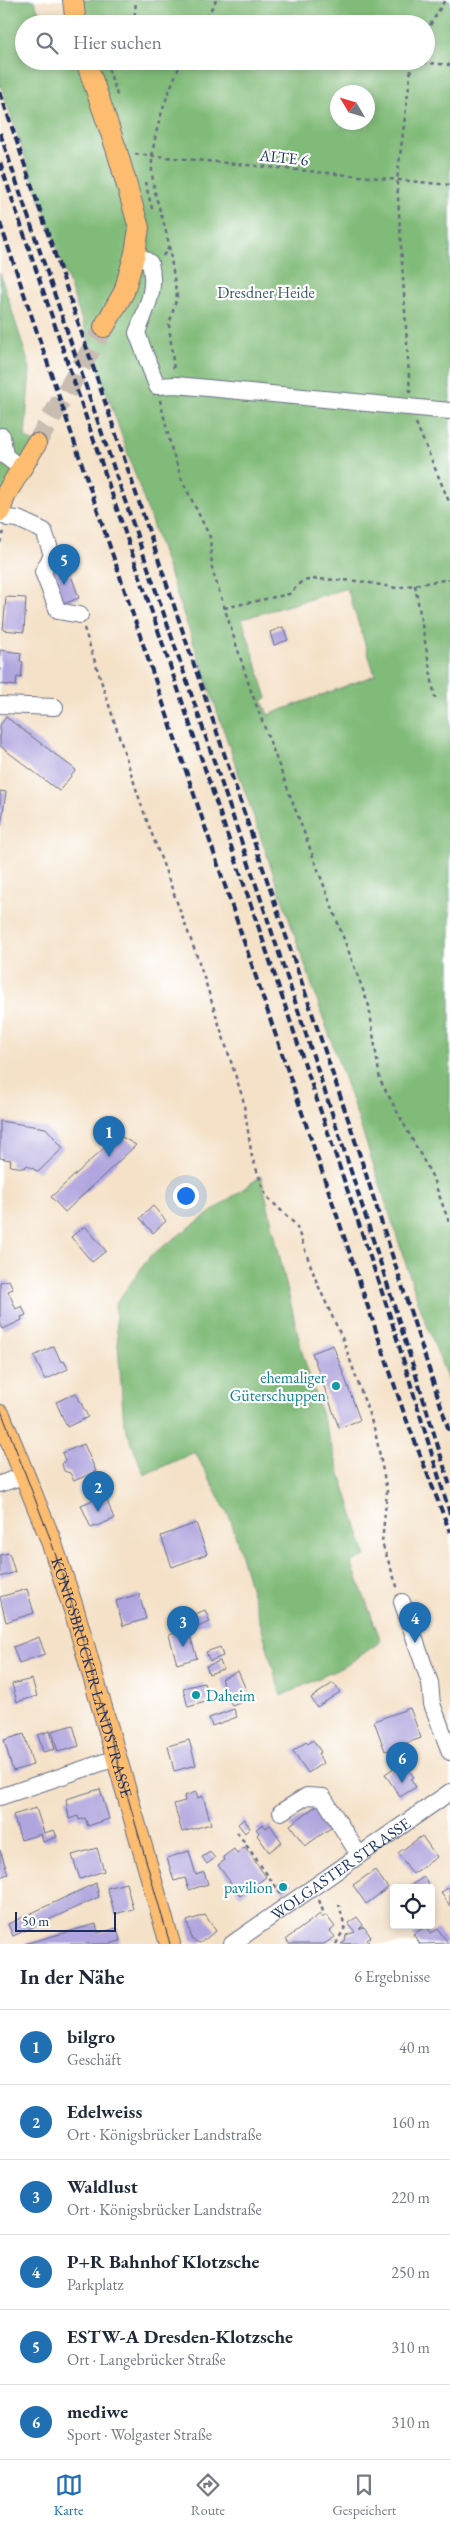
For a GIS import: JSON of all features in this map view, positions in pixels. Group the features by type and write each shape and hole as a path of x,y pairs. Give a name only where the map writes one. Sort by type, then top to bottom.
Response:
{"main road":[{"path":"73,0 75,15"},
{"path":"89,70 140,228 136,253 124,292 104,327"},
{"path":"0,512 6,494 36,444"},
{"name":"KÖNIGSBRÜCKER LANDSTRASSE","path":"0,1415 26,1475 74,1610 170,1944"}],"street":[{"path":"136,253 150,263 152,274 153,288 137,333 158,386 176,385 450,411"},
{"path":"2,436 5,456 21,468"},
{"path":"0,512 8,518 18,519 44,531 52,555 43,572 58,611 80,614"},
{"path":"0,705 56,708"},
{"path":"0,1484 26,1475"},
{"path":"402,1602 430,1683 432,1704 450,1752"},
{"path":"0,1797 116,1758"},
{"name":"WOLGASTER STRASSE","path":"232,1944 450,1792"},
{"path":"281,1812 307,1796 323,1797 359,1855"}],"path":[{"path":"135,15 136,0"},
{"path":"207,15 216,0"},
{"path":"435,17 445,0"},
{"path":"435,63 450,65"},
{"path":"176,385 170,347 169,325 177,297 169,246 152,173 152,155 169,88 178,70"},
{"path":"411,70 397,180 407,324 410,408 450,504"},
{"name":"ALTE 6","path":"116,151 450,185"},
{"path":"152,274 169,246"},
{"path":"158,386 170,447 182,480 210,537 212,569 251,691 370,1006 380,1080 432,1176 450,1226"},
{"path":"224,608 289,594 302,581 309,580 359,581 396,588 450,579"},
{"path":"415,585 435,698"},
{"path":"80,614 142,807 199,962 240,1090 252,1157 266,1196 296,1225 316,1283 342,1340 375,1431 386,1491 382,1543 402,1602"},
{"path":"237,1832 279,1891"},
{"path":"336,1944 345,1927 339,1905"}],"green space":[{"name":"Dresdner Heide","path":"0,0 34,0 38,10 50,15 15,15 15,70 435,70 435,15 72,15 71,0 450,0 450,1386 419,1304 359,1121 0,84","holes":["347,588 375,675 268,715 262,700 267,698 242,619"]},
{"path":"0,273 30,368 25,437 34,443 0,505"},
{"path":"261,1176 302,1352 366,1556 351,1562 381,1641 347,1665 281,1696 231,1520 195,1452 144,1475 124,1423 115,1305 150,1256"}],"building":[{"path":"67,564 79,598 61,605 49,571"},
{"path":"6,597 26,598 24,632 3,630"},
{"path":"283,627 288,640 274,645 270,632"},
{"path":"0,650 21,653 20,661 23,662 21,678 17,677 16,686 0,684"},
{"path":"6,717 76,770 59,791 0,746 0,725"},
{"path":"0,791 6,792 1,826 0,826"},
{"path":"0,1121 46,1128 63,1148 38,1172 27,1165 24,1168 10,1166 11,1160 0,1158"},
{"path":"118,1135 136,1145 65,1212 51,1197"},
{"path":"153,1206 166,1221 153,1233 140,1218"},
{"path":"85,1226 106,1251 92,1262 71,1237"},
{"path":"9,1280 13,1289 8,1291 16,1309 22,1306 26,1315 21,1317 22,1320 3,1329 0,1323 0,1282"},
{"name":"ehemaliger Güterschuppen","path":"333,1345 360,1420 339,1428 312,1353"},
{"path":"54,1346 61,1362 64,1361 68,1369 45,1380 34,1356"},
{"path":"76,1393 88,1417 67,1427 56,1402"},
{"path":"84,1444 96,1471 74,1481 70,1473 64,1471 62,1464 65,1460 62,1453"},
{"path":"105,1495 114,1519 91,1528 81,1505"},
{"path":"196,1523 207,1554 172,1567 161,1536"},
{"path":"9,1553 15,1572 0,1577 0,1555"},
{"path":"27,1589 34,1613 6,1622 0,1597"},
{"path":"139,1594 146,1619 123,1626 116,1601"},
{"path":"205,1610 210,1622 197,1627 193,1615"},
{"path":"188,1629 197,1658 177,1664 169,1635"},
{"path":"39,1637 45,1654 19,1663 13,1647"},
{"path":"220,1647 223,1656 210,1661 206,1652"},
{"path":"220,1661 223,1669 209,1674 206,1666"},
{"path":"238,1671 250,1699 232,1706 221,1679"},
{"path":"32,1679 37,1696 17,1702 12,1684"},
{"name":"Daheim","path":"204,1683 209,1701 188,1707 183,1688"},
{"path":"333,1683 340,1692 317,1707 311,1698"},
{"path":"410,1708 421,1738 398,1746 406,1766 403,1768 405,1771 408,1769 414,1777 411,1779 416,1787 400,1797 385,1774 397,1766 392,1749 385,1751 374,1721"},
{"path":"234,1709 237,1717 212,1726 209,1718"},
{"path":"73,1725 79,1746 58,1752 52,1731"},
{"path":"50,1731 55,1749 43,1752 38,1735"},
{"path":"24,1734 33,1765 13,1771 4,1740"},
{"path":"189,1740 196,1765 174,1771 168,1746"},
{"path":"313,1740 321,1752 318,1754 323,1763 308,1773 293,1751 306,1742 308,1744"},
{"path":"100,1789 109,1819 88,1826 85,1818 79,1820 78,1816 69,1819 66,1799"},
{"path":"196,1792 198,1798 203,1796 211,1824 182,1832 174,1804 185,1801 184,1796"},
{"path":"320,1803 335,1825 305,1846 290,1825"},
{"path":"36,1808 44,1833 54,1830 57,1837 43,1842 41,1834 21,1840 13,1815"},
{"path":"244,1819 250,1828 245,1833 238,1824"},
{"path":"263,1824 266,1828 270,1825 282,1842 269,1852 257,1835 259,1833 256,1829"},
{"path":"422,1836 437,1857 413,1874 398,1853"},
{"path":"245,1847 266,1877 240,1896 218,1865 225,1860 223,1857 234,1849 237,1853"},
{"path":"97,1848 104,1871 80,1879 72,1855"},
{"path":"0,1850 8,1874 0,1877"},
{"path":"189,1851 196,1875 204,1872 208,1884 189,1890 185,1878 174,1881 167,1858"},
{"path":"210,1852 215,1858 207,1864 202,1857"},
{"path":"375,1870 388,1888 366,1904 353,1885"},
{"path":"424,1877 429,1884 413,1884"},
{"name":"pavilion","path":"284,1881 289,1888 283,1892 278,1885"},
{"path":"96,1883 99,1897 13,1936 8,1924"},
{"path":"126,1883 133,1909 115,1914 107,1888"},
{"path":"450,1886 450,1906 441,1893"},
{"path":"320,1914 322,1918 326,1915 335,1927 330,1931 335,1937 324,1944 289,1944 286,1939"},
{"path":"205,1915 216,1931 200,1943 192,1940 187,1921"},
{"path":"357,1917 363,1925 359,1929 364,1927 371,1937 367,1940 369,1943 341,1944 345,1941 346,1935 355,1932 348,1923"},
{"path":"96,1924 98,1933 117,1928 120,1941 109,1944 24,1944"},
{"path":"422,1929 429,1929 431,1933 438,1929 448,1943 420,1944 413,1934"}],"tunnel":[{"path":"36,444 104,327"}],"tram line":[{"path":"0,1408 50,1538 74,1610 170,1944"}],"railway":[{"path":"0,92 350,1125 450,1434"},
{"path":"0,133 287,977 343,1146 450,1486"},
{"path":"0,163 390,1316 450,1514"},
{"path":"0,223 405,1416 450,1532"}],"place":[{"name":"ESTW-A Dresden-Klotzsche","path":"64,585"},
{"name":"bilgro","path":"109,1157"},
{"name":"ehemaliger Güterschuppen","path":"336,1386"},
{"name":"Edelweiss","path":"98,1512"},
{"name":"P+R Bahnhof Klotzsche","path":"415,1643"},
{"name":"Waldlust","path":"183,1647"},
{"name":"Daheim","path":"196,1695"},
{"name":"mediwe","path":"402,1783"},
{"name":"pavilion","path":"283,1887"}]}
